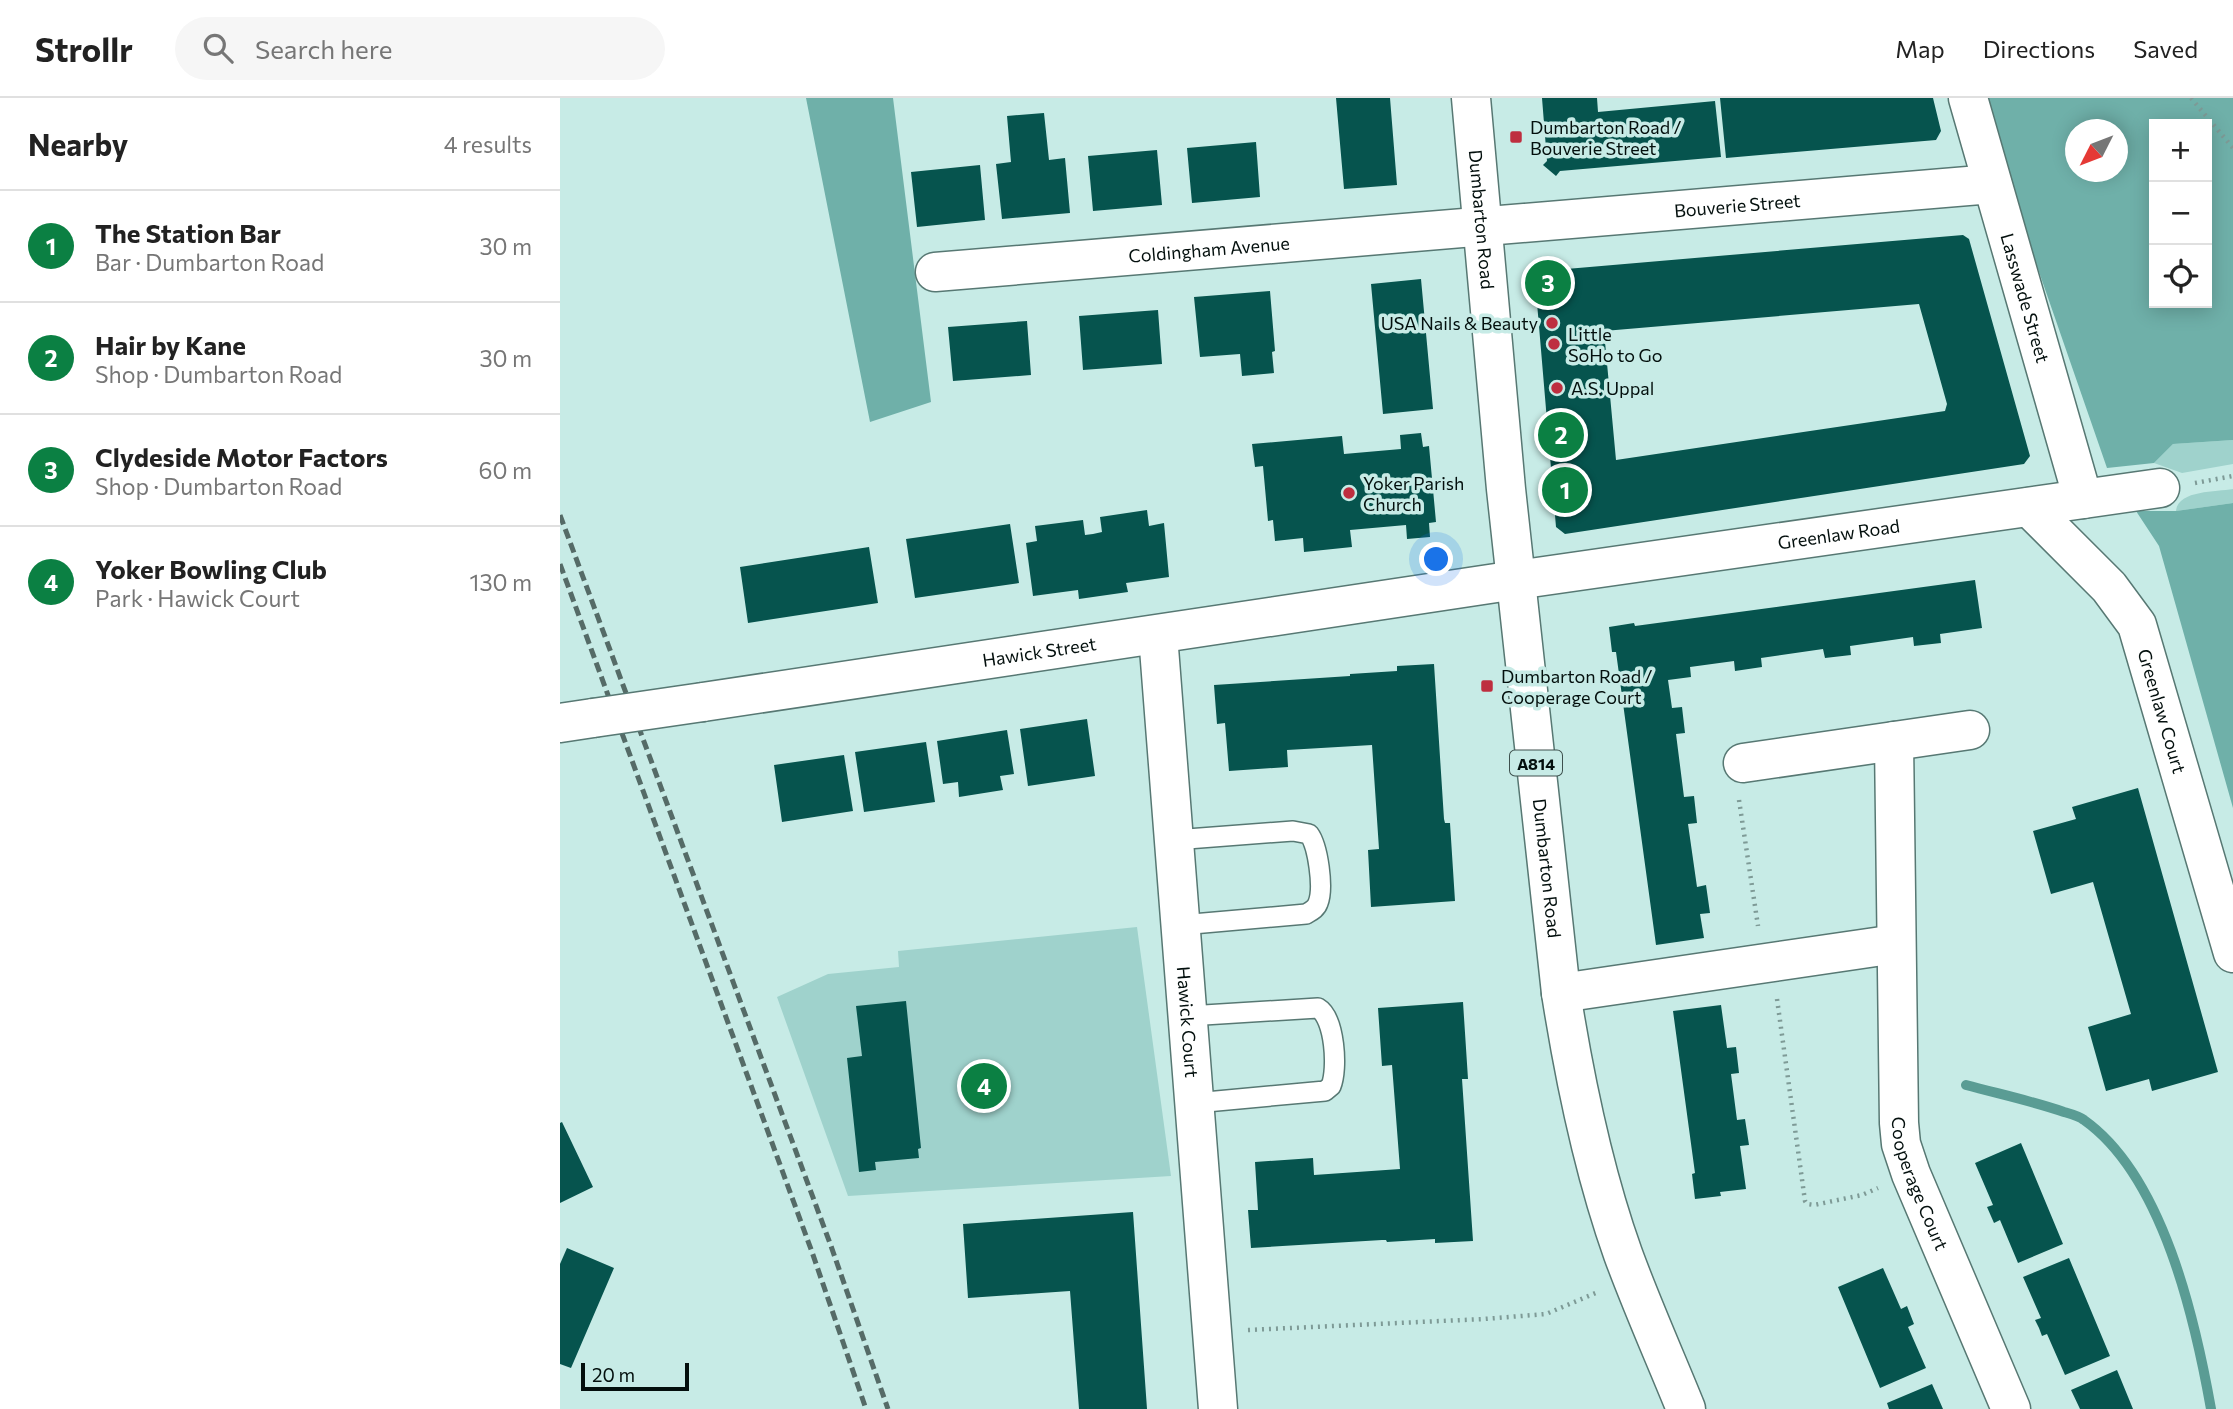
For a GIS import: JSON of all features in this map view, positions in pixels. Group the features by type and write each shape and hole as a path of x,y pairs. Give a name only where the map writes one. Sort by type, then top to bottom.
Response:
{"street":[{"name":"Dumbarton Road","path":"1471,98 1516,580 1562,993 1577,1092 1612,1221 1686,1409"},
{"name":"Lasswade Street","path":"1968,98 2083,499"},
{"name":"Bouverie Street","path":"1482,226 1993,184"},
{"name":"Coldingham Avenue","path":"935,272 1482,226"},
{"name":"Greenlaw Road","path":"1516,580 2160,488"},
{"name":"Greenlaw Court","path":"2029,507 2109,587 2137,625 2233,953"},
{"name":"Hawick Street","path":"576,720 1516,580"},
{"name":"Hawick Court","path":"1158,635 1218,1409"},
{"path":"1741,779 1894,741 1970,730"},
{"name":"Cooperage Court","path":"1894,741 1901,1144 1911,1174 2011,1409"},
{"path":"1562,993 1896,944"}],"lane":[{"path":"1174,840 1293,831 1309,834 1316,848 1320,894 1314,910 1306,914 1181,925"},
{"path":"1188,1016 1318,1008 1329,1018 1334,1070 1331,1087 1325,1091 1195,1103"}],"path":[{"path":"2191,98 2233,148"},
{"path":"1741,779 1760,946 1775,985 1807,1204 1814,1205 1862,1195 1911,1174"},
{"path":"1212,1332 1546,1314 1633,1278"}],"shaded area":[{"path":"806,98 893,98 931,402 870,422"},
{"path":"1985,98 2233,98 2233,440 2173,444 2154,463 2107,468 2011,191"},
{"path":"2233,440 2233,464 2182,473 2154,463 2173,444"},
{"path":"2233,489 2233,503 2176,511 2178,504 2190,496"},
{"path":"2233,503 2233,808 2159,546 2136,511 2176,511"},
{"path":"1137,927 1171,1176 848,1196 777,997 828,974 899,967 898,951"}],"building":[{"path":"1336,98 1390,98 1397,185 1344,189"},
{"path":"1542,98 1597,98 1598,112 1715,101 1721,157 1560,171 1556,176 1543,165 1547,161"},
{"path":"1720,98 1933,98 1941,131 1936,140 1726,158"},
{"path":"1044,113 1049,160 1065,158 1070,213 1002,219 996,164 1011,162 1007,116"},
{"path":"1256,142 1260,197 1192,203 1187,148"},
{"path":"1157,150 1162,205 1093,211 1088,156"},
{"path":"980,165 985,220 917,227 911,172"},
{"path":"1963,235 1969,239 2030,456 2024,464 1565,534 1556,527 1535,279 1543,271","holes":["1919,304 1947,404 1945,411 1616,460 1604,331"]},
{"path":"1421,279 1433,409 1383,414 1371,284"},
{"path":"1270,291 1274,373 1242,376 1240,354 1200,357 1194,297"},
{"path":"1158,310 1162,364 1083,370 1079,316"},
{"path":"1027,321 1031,375 953,381 948,327"},
{"name":"Yoker Parish Church","path":"1421,433 1423,447 1429,446 1436,522 1429,523 1430,537 1407,539 1406,525 1350,530 1352,547 1304,552 1303,538 1275,541 1273,520 1268,521 1263,466 1255,467 1252,444 1342,436 1344,454 1401,449 1400,435"},
{"path":"1147,510 1149,526 1164,523 1169,577 1126,583 1128,592 1079,599 1078,590 1033,596 1026,543 1037,541 1035,526 1083,520 1085,535 1093,534 1102,532 1100,517"},
{"path":"1010,524 1019,583 915,598 906,539"},
{"path":"869,547 878,603 748,623 740,567"},
{"path":"1975,580 1982,628 1940,634 1941,643 1914,646 1913,637 1850,646 1851,655 1825,658 1823,649 1761,658 1762,667 1735,671 1734,661 1690,667 1691,677 1668,680 1672,708 1682,707 1685,733 1676,734 1684,797 1694,796 1697,823 1688,824 1697,887 1706,885 1710,913 1700,914 1704,938 1656,945 1616,652 1612,652 1609,627 1634,623 1635,626"},
{"path":"1434,664 1444,819 1445,823 1450,823 1455,901 1371,907 1368,850 1379,849 1372,745 1287,750 1288,767 1229,771 1225,723 1217,724 1214,685 1350,676 1397,671 1397,666"},
{"path":"1087,719 1095,776 1028,786 1020,729"},
{"path":"1007,730 1014,774 1000,776 1003,790 959,797 958,782 943,784 937,741"},
{"path":"926,742 935,802 864,812 855,752"},
{"path":"844,755 853,811 782,822 774,765"},
{"path":"2138,788 2218,1072 2152,1091 2149,1079 2106,1091 2088,1027 2131,1014 2093,882 2051,894 2033,831 2076,819 2072,807"},
{"path":"906,1001 921,1148 918,1149 919,1158 875,1162 876,1170 859,1172 847,1058 862,1056 856,1006"},
{"path":"1463,1002 1468,1079 1462,1079 1473,1241 1435,1243 1435,1239 1382,1240 1251,1248 1248,1210 1258,1210 1255,1162 1313,1158 1314,1175 1400,1169 1392,1065 1382,1066 1378,1008"},
{"path":"1721,1005 1727,1048 1736,1047 1739,1073 1731,1074 1737,1120 1745,1119 1749,1145 1740,1146 1746,1189 1695,1199 1692,1174 1695,1173 1673,1011"},
{"path":"562,1122 593,1187 560,1203 560,1123"},
{"path":"2021,1143 2063,1244 2018,1263 2000,1220 1994,1223 1987,1207 1993,1205 1975,1163"},
{"path":"1133,1212 1147,1409 1079,1409 1070,1291 968,1298 963,1224"},
{"path":"567,1248 614,1268 571,1368 560,1364 560,1264"},
{"path":"2069,1258 2110,1356 2065,1375 2047,1334 2042,1336 2035,1320 2041,1318 2023,1277"},
{"path":"1883,1268 1901,1309 1907,1306 1914,1324 1908,1327 1926,1368 1880,1388 1838,1287"},
{"path":"2117,1370 2133,1409 2080,1409 2071,1390"},
{"path":"1932,1384 1943,1409 1889,1409 1887,1403"}],"waterway":[{"path":"1966,1085 2077,1116 2111,1145 2135,1176 2155,1212 2185,1293 2211,1409"}],"railway":[{"path":"560,515 831,1246 888,1409"},
{"path":"560,564 812,1252 866,1409"}],"place":[{"name":"Dumbarton Road / Bouverie Street","path":"1516,137"},
{"name":"Clydeside Motor Factors","path":"1548,283"},
{"name":"USA Nails & Beauty","path":"1552,323"},
{"name":"Little SoHo to Go","path":"1554,344"},
{"name":"A.S. Uppal","path":"1557,388"},
{"name":"Hair by Kane","path":"1561,435"},
{"name":"The Station Bar","path":"1565,490"},
{"name":"Yoker Parish Church","path":"1349,493"},
{"name":"Dumbarton Road / Cooperage Court","path":"1487,686"},
{"name":"Yoker Bowling Club","path":"984,1086"}]}
